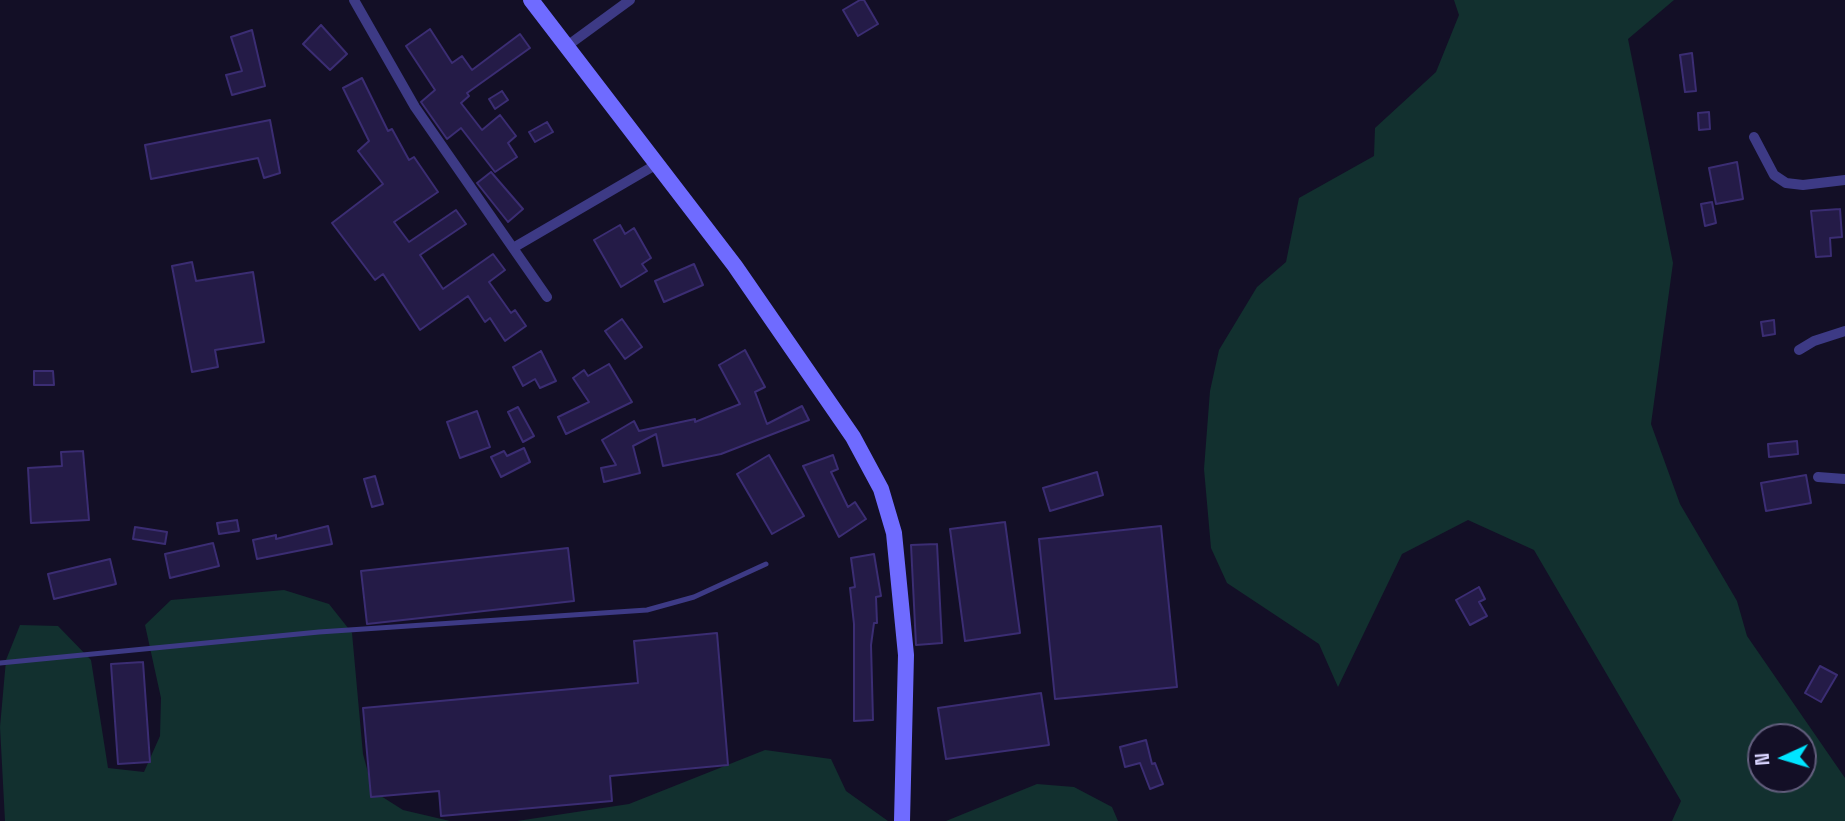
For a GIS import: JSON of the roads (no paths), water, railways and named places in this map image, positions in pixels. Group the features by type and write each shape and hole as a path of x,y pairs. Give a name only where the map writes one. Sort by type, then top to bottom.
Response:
{"main road":[{"path":"531,0 735,266 853,437 881,489 894,533 906,655 902,821"}],"street":[{"path":"354,0 415,107 547,297"},
{"path":"567,46 630,0"},
{"path":"1754,137 1774,175 1786,183 1803,185 1845,180"},
{"path":"513,248 657,164"},
{"path":"1799,350 1814,341 1845,331"},
{"path":"1818,477 1845,479"}],"lane":[{"path":"0,663 319,632 633,612 673,605 766,564"}]}
